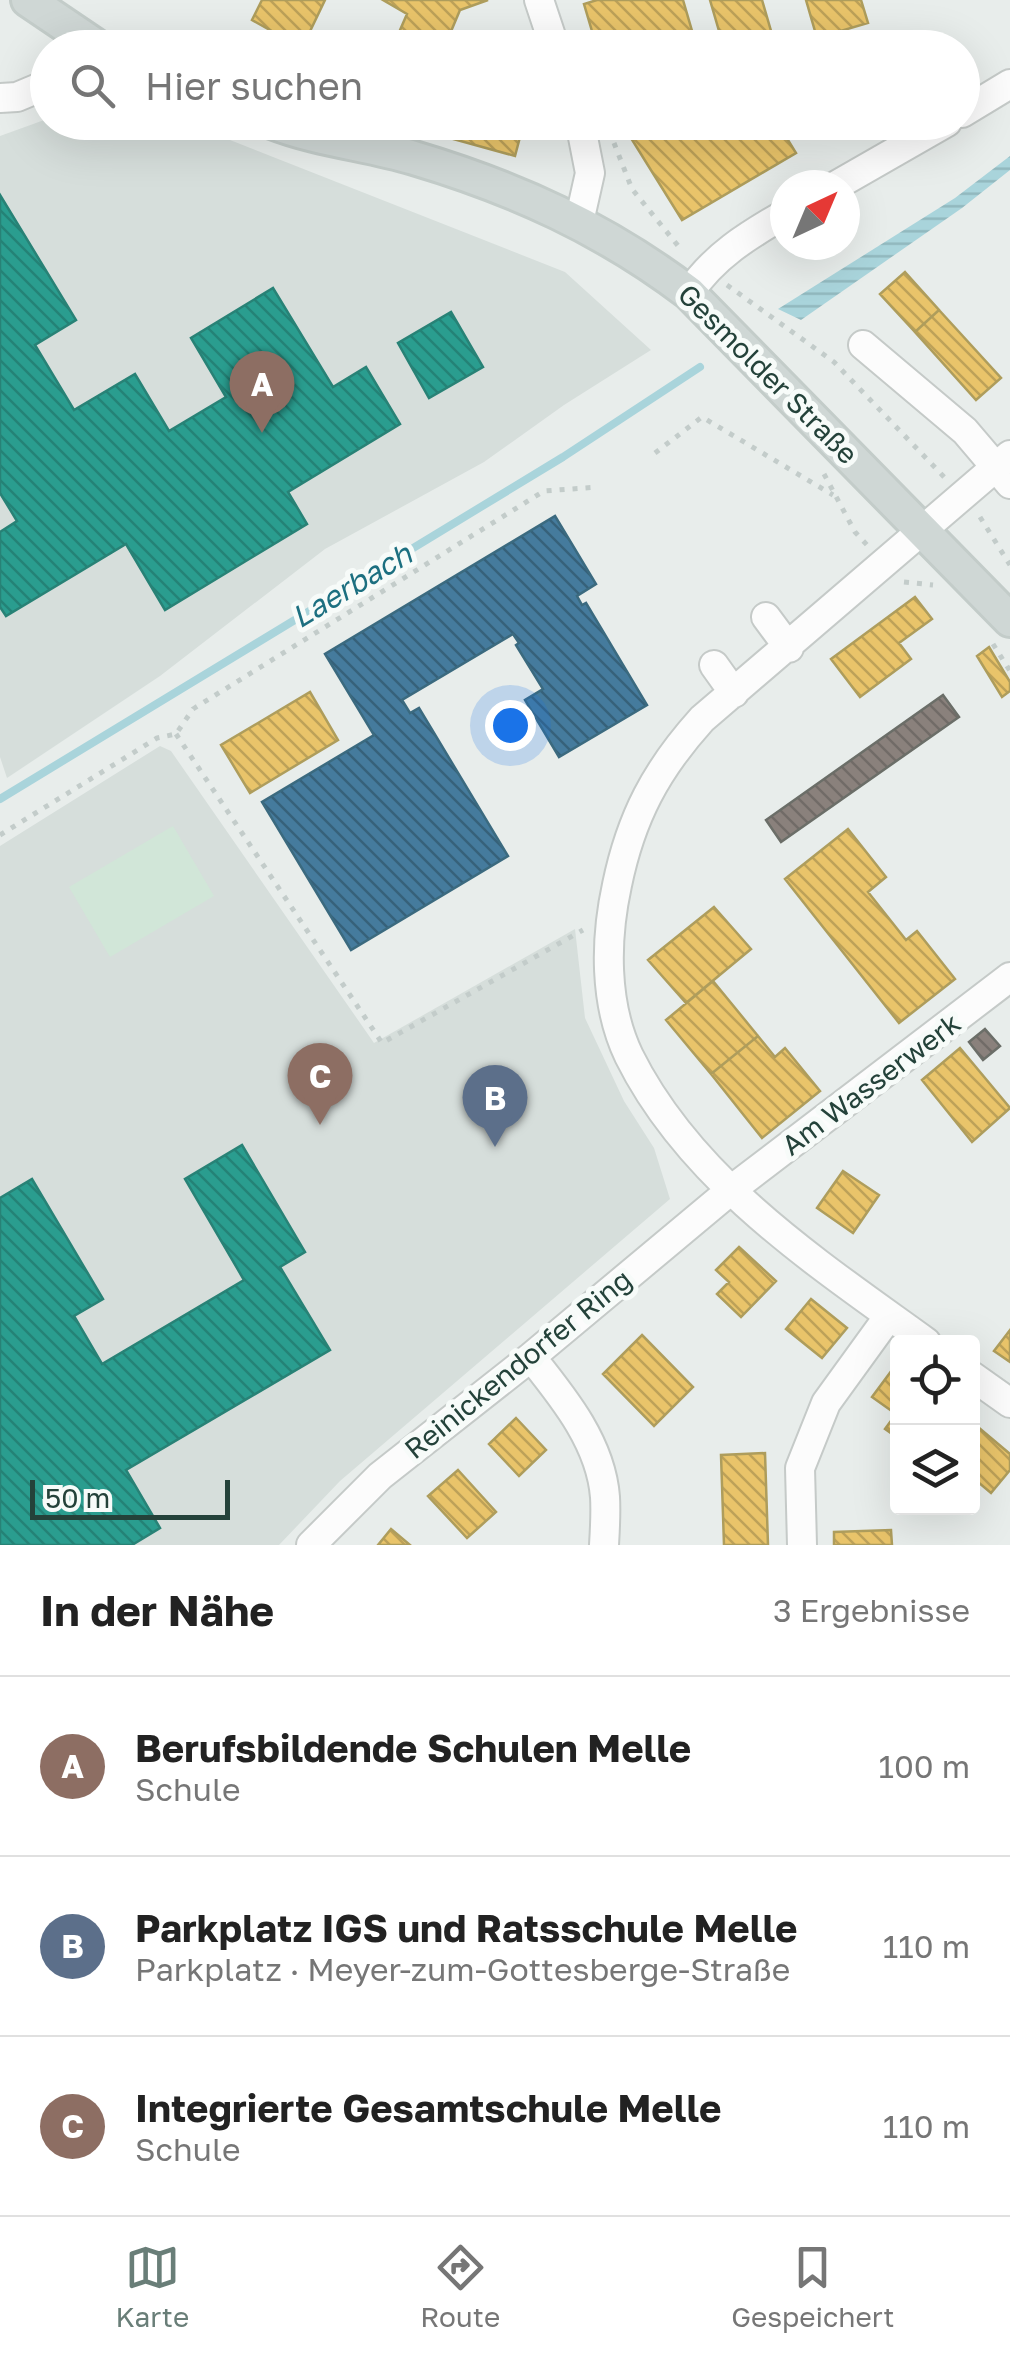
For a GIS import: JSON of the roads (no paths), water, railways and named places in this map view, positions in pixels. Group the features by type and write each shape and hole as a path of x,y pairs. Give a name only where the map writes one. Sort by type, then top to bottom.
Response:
{"main road":[{"path":"28,0 73,30"},
{"name":"Gesmolder Straße","path":"336,140 485,180 698,281 1010,620"}],"street":[{"path":"539,0 549,30"},
{"path":"980,102 1010,84"},
{"path":"0,98 30,91"},
{"path":"579,222 590,174 583,140"},
{"path":"860,172 916,140"},
{"path":"698,281 744,237 770,222"},
{"path":"863,345 1005,469 960,495 789,648 702,719 674,750 644,798 624,850 610,914 608,962 614,1008 628,1053 681,1134 731,1190 776,1230 916,1335"},
{"path":"766,617 789,648"},
{"path":"714,665 734,693"},
{"name":"Am Wasserwerk","path":"731,1190 1008,982"},
{"name":"Reinickendorfer Ring","path":"311,1545 380,1476 531,1357 731,1190"},
{"path":"802,1545 800,1468 826,1404 889,1316"},
{"path":"531,1357 590,1442 605,1494 604,1545"},
{"path":"980,1382 1010,1403"}],"water":[{"path":"1010,156 1010,170 962,208 801,320 778,309 860,260 955,198"}],"waterway":[{"name":"Laerbach","path":"0,799 563,457 700,367"}],"place":[{"name":"Berufsbildende Schulen Melle","path":"262,433"},
{"name":"Integrierte Gesamtschule Melle","path":"320,1125"},
{"name":"Parkplatz IGS und Ratsschule Melle","path":"495,1147"}]}
